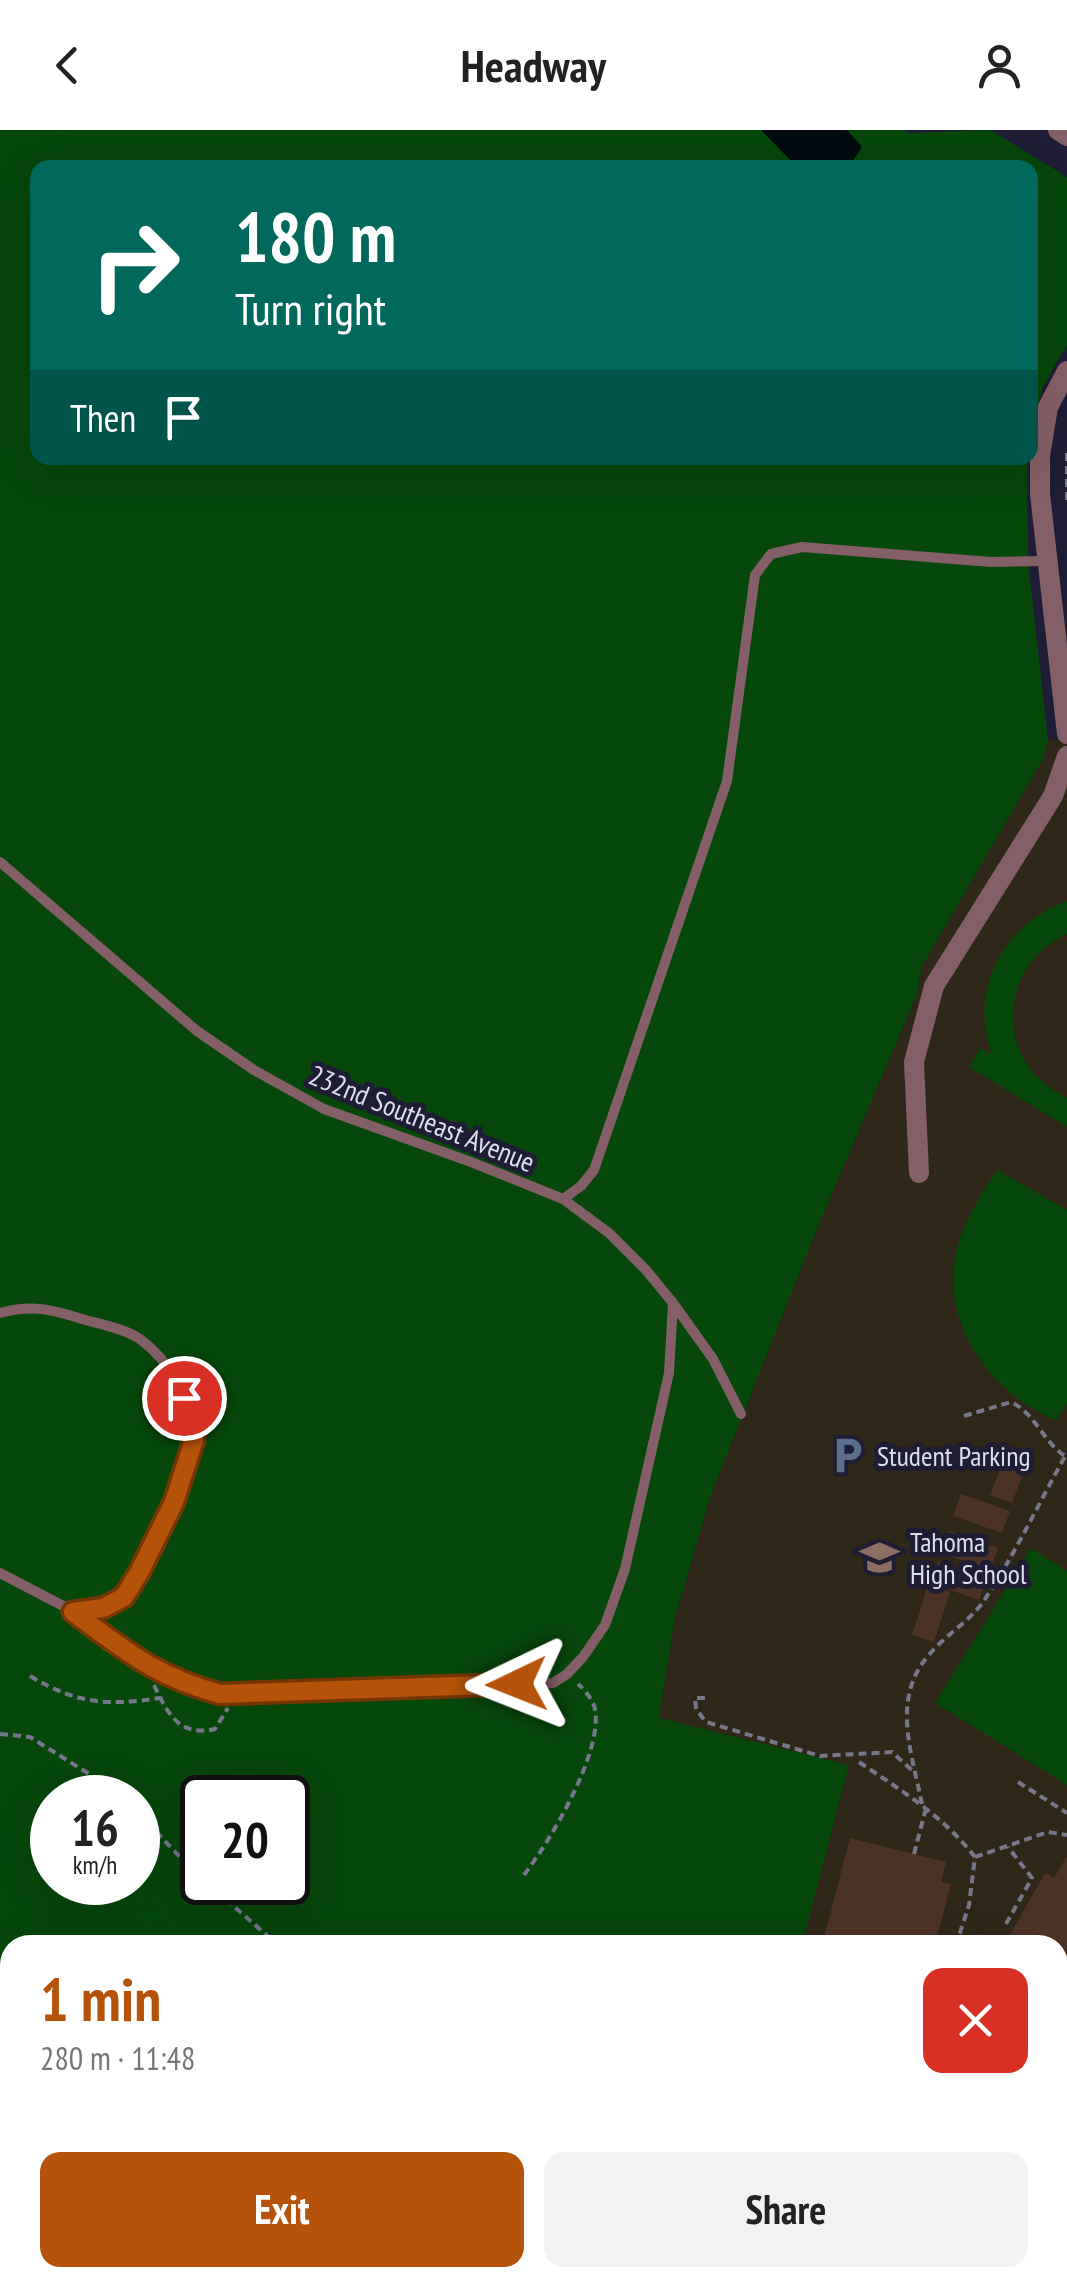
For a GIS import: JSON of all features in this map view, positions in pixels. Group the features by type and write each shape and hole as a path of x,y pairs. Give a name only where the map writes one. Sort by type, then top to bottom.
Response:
{"street":[{"path":"1058,130 1067,136"},
{"path":"1067,371 1048,407 1040,456 1046,561 1067,734"},
{"path":"919,1174 914,1062 934,986 1052,796 1067,756"}],"lane":[{"path":"563,1199 594,1170 727,780 755,575 772,554 802,547 991,562 1046,561"},
{"name":"232nd Southeast Avenue","path":"0,862 196,1031 254,1070 324,1108 563,1199 609,1234 673,1302 713,1359 741,1414"},
{"path":"0,1573 73,1612 144,1664 177,1682 230,1694 553,1682 567,1674 605,1625 625,1568 669,1372 673,1302"},
{"path":"0,1312 30,1306 138,1338 176,1376 193,1420 194,1440 174,1502 124,1597 103,1608 73,1612"}],"path":[{"path":"1067,453 1067,505"},
{"path":"914,1854 924,1806 906,1730 910,1685 928,1654 982,1604 1066,1454 1051,1446 1036,1422 1012,1402 964,1416"},
{"path":"144,1664 169,1714 184,1728 197,1733 214,1730 227,1714 230,1694"},
{"path":"524,1875 540,1854 582,1772 596,1732 595,1706 567,1674"},
{"path":"30,1676 59,1693 94,1700 125,1703 160,1698"},
{"path":"704,1698 696,1698 696,1709 706,1722 820,1756 892,1752 916,1774"},
{"path":"0,1734 30,1737 87,1775"},
{"path":"859,1762 924,1806 975,1858"},
{"path":"1018,1782 1067,1812"},
{"path":"975,1858 1048,1832 1067,1835"},
{"path":"160,1836 180,1856"},
{"path":"1006,1924 1032,1878 1008,1847"},
{"path":"959,1935 969,1905 975,1858"},
{"path":"232,1905 266,1935"}],"shaded area":[{"path":"761,130 847,130 862,147 854,160 790,160"},
{"name":"Tahoma High School","path":"1048,739 1067,742 1067,1935 738,1935 659,1718 675,1618 711,1495 817,1229 918,992 921,968 1043,759"}],"green space":[{"path":"0,130 990,130 1067,177 1067,344 1042,389 1038,407 1038,160 30,160 30,465 1027,465 1028,562 1048,739 1043,759 921,968 918,992 817,1229 711,1495 675,1618 659,1718 849,1765 805,1935 0,1935"},
{"path":"1067,901 1067,934 1035,958 1016,992 1013,1011 1019,1050 1030,1068 1067,1098 1067,1127 969,1067 980,1048 992,1054 985,1006 996,962 1025,926"},
{"path":"997,1170 1067,1210 1067,1403 1056,1420 1033,1409 992,1375 964,1331 956,1306 953,1280 959,1241"},
{"path":"1031,1548 1067,1571 1067,1785 935,1703"}],"building":[{"path":"1009,1446 1030,1455 1012,1503 990,1495"},
{"path":"961,1494 1010,1511 1002,1533 953,1516"},
{"path":"949,1531 998,1548 990,1570 941,1553"},
{"path":"938,1561 987,1578 979,1600 930,1583"},
{"path":"928,1585 950,1592 934,1642 912,1635"},
{"path":"850,1838 946,1862 941,1882 951,1884 938,1935 825,1935"},
{"path":"1067,1856 1067,1935 1010,1935 1045,1873 1054,1878"}],"place":[{"name":"Student Parking","path":"847,1455"},
{"name":"Tahoma High School","path":"880,1557"}],"route":[{"path":"184,1398 193,1420 194,1440 174,1502 140,1571 124,1597 103,1608 73,1612 144,1664 177,1682 220,1694 517,1684"}]}
